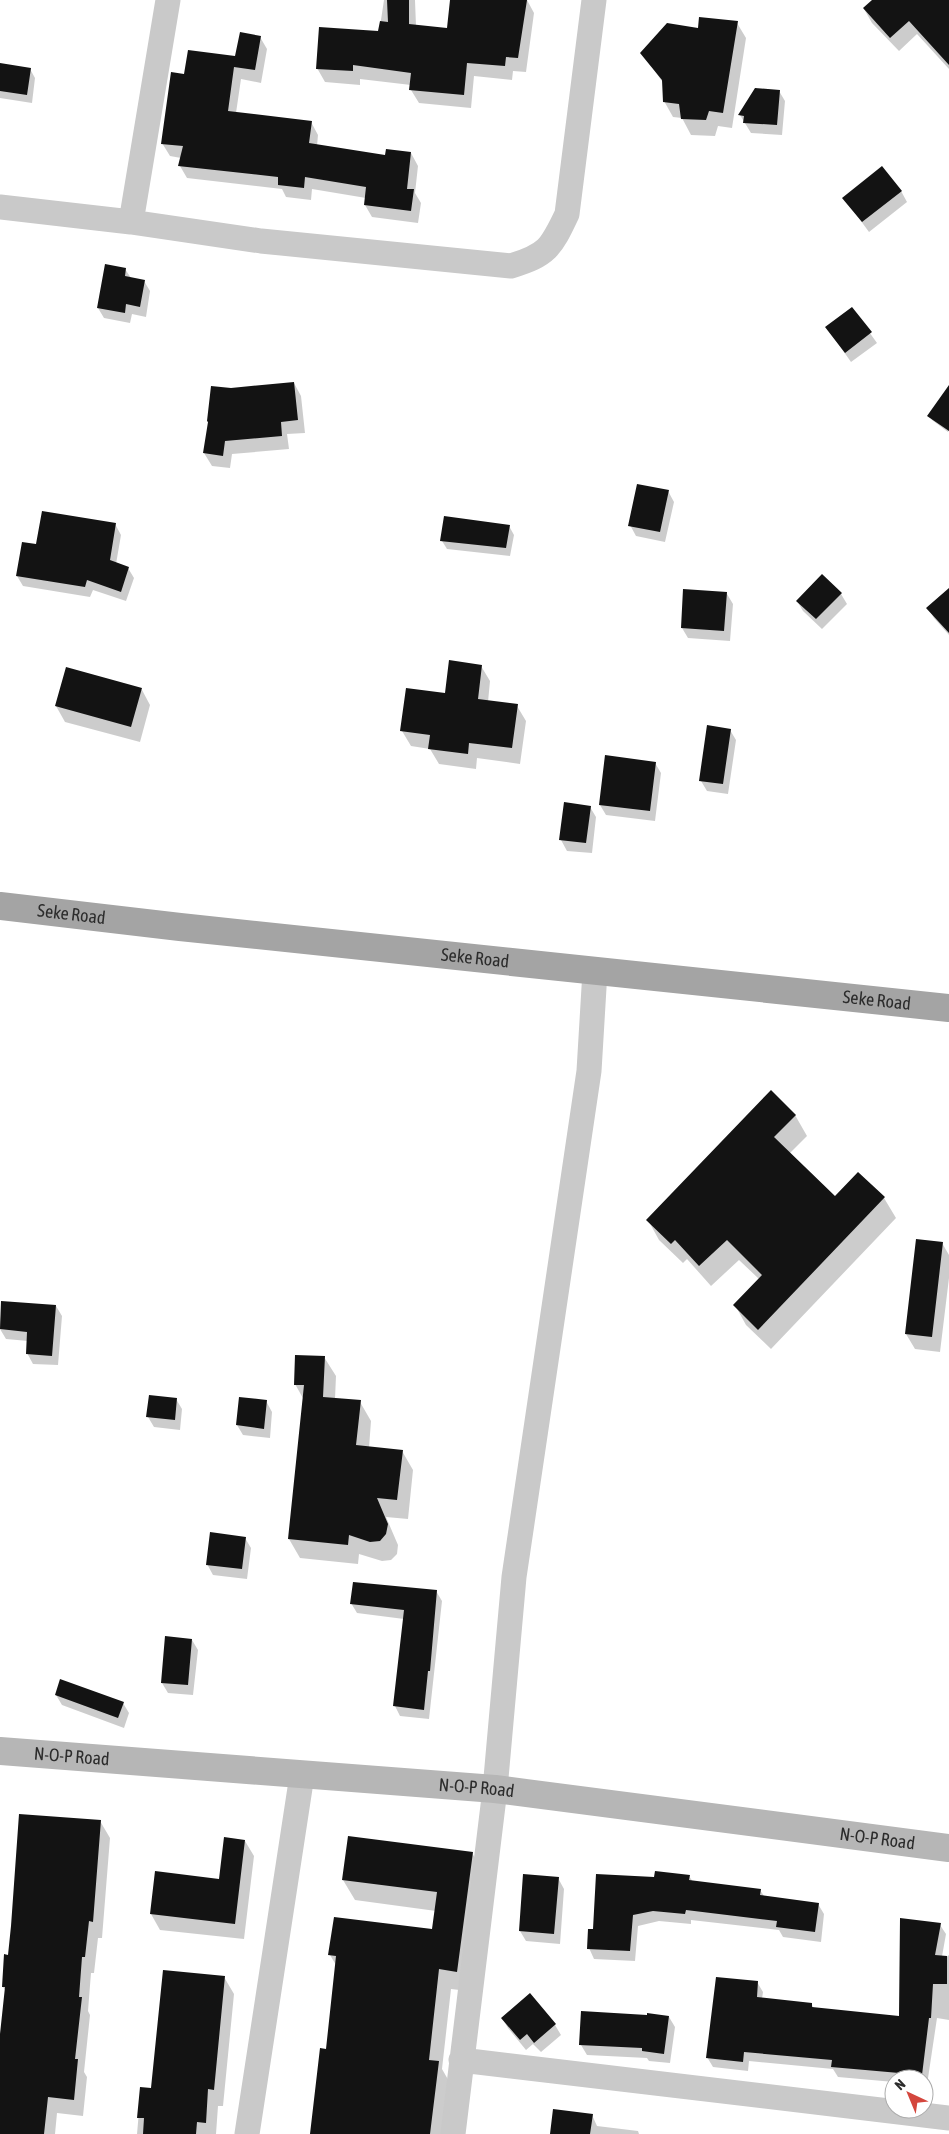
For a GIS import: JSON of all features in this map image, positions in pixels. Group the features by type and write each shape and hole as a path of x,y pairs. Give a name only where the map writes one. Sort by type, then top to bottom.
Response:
{"main road":[{"name":"Seke Road","path":"0,906 180,927 949,1008"}],"street":[{"path":"131,222 168,0"},
{"path":"0,206 131,222 261,241 511,266 535,259 554,243 567,214 594,0"},
{"path":"453,2134 495,1789 514,1577 589,1071 595,971"},
{"name":"N-O-P Road","path":"0,1751 495,1789 949,1848"},
{"path":"248,2134 302,1775"},
{"path":"461,2060 949,2118"}],"building":[{"path":"387,0 409,0 409,24 447,28 450,0 527,0 518,58 506,57 505,66 467,63 464,95 409,90 411,73 353,65 353,71 316,69 319,27 378,31 380,21 388,22"},
{"path":"872,0 949,0 949,65 909,21 890,38 863,8"},
{"path":"699,17 738,21 723,113 709,111 706,120 681,119 679,104 663,102 662,80 640,53 667,23 698,28"},
{"path":"240,32 261,36 255,70 234,67 228,111 312,121 309,143 385,155 386,149 411,152 407,189 414,189 411,211 364,205 366,187 305,177 304,188 278,185 278,177 178,166 183,146 161,144 171,72 184,74 188,50 235,56"},
{"path":"0,63 31,68 27,95 0,91"},
{"path":"755,88 780,90 777,125 743,123 744,116 738,115"},
{"path":"882,166 902,191 862,222 842,198"},
{"path":"105,264 126,268 125,276 145,280 140,307 126,304 125,313 97,308"},
{"path":"852,307 872,332 845,353 825,327"},
{"path":"294,382 298,420 281,422 282,436 225,441 223,456 203,453 211,386 231,388"},
{"path":"949,385 949,431 927,416"},
{"path":"637,484 669,490 660,532 628,526"},
{"path":"42,511 116,523 110,560 129,567 121,592 87,580 85,587 16,576 22,542 36,544"},
{"path":"444,516 510,525 506,548 440,541"},
{"path":"822,574 842,593 816,619 796,601"},
{"path":"949,588 949,633 926,608"},
{"path":"683,589 727,592 724,631 681,628"},
{"path":"449,660 482,665 478,699 518,704 512,748 469,743 468,754 428,749 430,735 400,731 406,688 445,693"},
{"path":"66,667 142,688 131,727 55,706"},
{"path":"707,725 731,729 723,784 699,781"},
{"path":"605,755 656,762 650,811 599,805"},
{"path":"564,802 591,806 586,843 559,840"},
{"path":"771,1090 796,1115 774,1137 835,1196 858,1172 885,1197 758,1330 733,1305 762,1275 727,1240 699,1266 675,1240 671,1244 646,1220"},
{"path":"916,1239 943,1242 932,1337 905,1334"},
{"path":"1,1301 56,1305 52,1356 26,1354 27,1332 0,1329"},
{"path":"295,1355 325,1356 323,1397 361,1400 356,1445 403,1450 397,1500 377,1498 388,1524 386,1534 380,1541 370,1542 349,1535 348,1545 288,1539 304,1385 294,1385"},
{"path":"149,1395 177,1398 175,1420 146,1417"},
{"path":"239,1397 267,1400 264,1429 236,1425"},
{"path":"210,1532 246,1537 242,1569 206,1565"},
{"path":"353,1582 437,1590 430,1671 428,1671 424,1710 393,1706 404,1610 350,1604"},
{"path":"165,1636 192,1639 188,1685 161,1683"},
{"path":"60,1679 124,1702 118,1718 55,1695"},
{"path":"19,1814 101,1820 93,1922 89,1921 85,1957 82,1957 79,1997 82,1997 75,2059 78,2059 74,2100 48,2097 44,2134 0,2134 0,2034 5,1987 2,1987 4,1954 8,1955 11,1926"},
{"path":"348,1836 473,1852 457,1972 439,1969 429,2060 439,2061 430,2134 310,2134 320,2048 326,2049 336,1956 328,1955 334,1917 432,1929 437,1892 342,1880"},
{"path":"224,1837 245,1840 235,1924 150,1914 155,1871 219,1879"},
{"path":"655,1871 690,1875 689,1880 761,1889 760,1895 819,1903 815,1932 776,1927 777,1921 686,1910 685,1914 653,1911 633,1915 630,1951 587,1949 588,1929 593,1929 596,1874 654,1877"},
{"path":"523,1874 559,1877 554,1934 519,1931"},
{"path":"900,1918 941,1923 935,1955 947,1956 947,1984 933,1984 931,2018 929,2018 923,2069 884,2069 884,2072 831,2067 832,2060 744,2052 743,2062 706,2058 716,1977 758,1981 757,1997 812,2003 812,2007 899,2016"},
{"path":"163,1970 225,1976 214,2090 208,2089 206,2123 197,2122 196,2134 143,2134 144,2118 137,2118 140,2087 151,2088"},
{"path":"530,1993 556,2024 534,2043 527,2034 520,2040 501,2018"},
{"path":"581,2011 647,2015 647,2013 669,2016 664,2054 642,2051 642,2048 579,2045"},
{"path":"553,2109 593,2114 590,2134 550,2134"}]}
